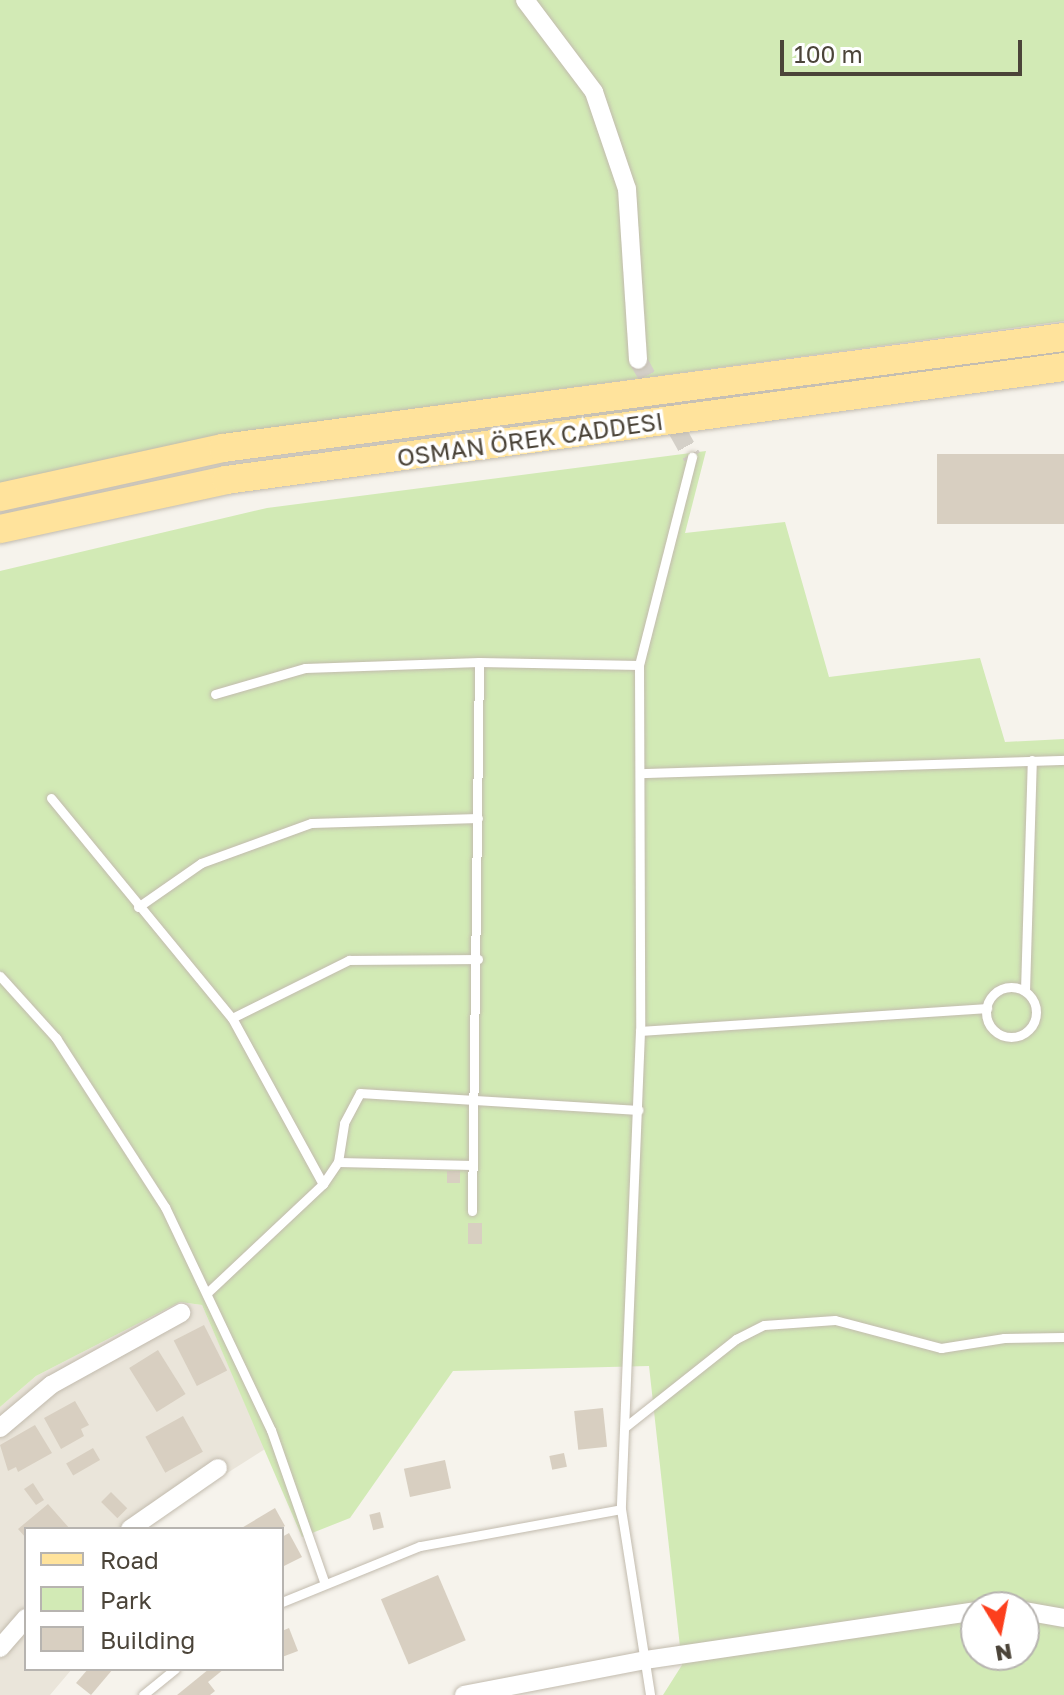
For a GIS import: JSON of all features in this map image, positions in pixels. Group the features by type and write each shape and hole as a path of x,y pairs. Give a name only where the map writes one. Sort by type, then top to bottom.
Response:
{"main road":[{"name":"OSMAN ÖREK CADDESI","path":"0,497 223,448 1064,337"},
{"name":"OSMAN ÖREK CADDESI","path":"0,529 226,480 1064,367"}],"street":[{"path":"525,0 594,92 627,189 638,360"},
{"path":"0,1428 51,1385 181,1313"},
{"path":"133,1527 218,1468"},
{"path":"464,1695 645,1660 960,1613"},
{"path":"1040,1614 1064,1618"},
{"path":"0,1648 24,1620"}],"lane":[{"path":"650,1695 621,1509 640,1031 643,773 639,665 692,457"},
{"path":"215,694 305,668 479,662 639,665"},
{"path":"472,1211 478,959 479,662"},
{"path":"987,1008 994,1030 1017,1036 1035,1020 1035,1004 1025,991 1032,760"},
{"path":"643,773 1064,760"},
{"path":"51,798 232,1018 323,1184"},
{"path":"138,907 201,863 311,823 478,818"},
{"path":"232,1018 349,960 478,959"},
{"path":"0,976 56,1038 165,1207 271,1430 324,1581"},
{"path":"640,1031 987,1008 1001,989 1025,991"},
{"path":"208,1292 323,1184 338,1162 344,1123 360,1093 638,1110"},
{"path":"338,1162 473,1165"},
{"path":"625,1427 736,1339 764,1325 835,1320 941,1348 1004,1338 1064,1337"},
{"path":"284,1601 324,1581 420,1546 621,1509"},
{"path":"143,1695 173,1671"}],"shaded area":[{"path":"180,1302 202,1305 265,1449 142,1527 24,1527 24,1671 70,1671 50,1695 0,1695 0,1407 36,1376"}],"green space":[{"path":"0,0 1064,0 1064,321 240,432 0,483"},
{"path":"706,451 685,533 785,522 829,677 980,658 1005,742 1064,739 1064,1695 663,1695 682,1665 649,1366 453,1371 350,1518 302,1537 202,1305 180,1302 36,1376 0,1407 0,571 267,508"}],"building":[{"path":"937,454 1064,454 1064,524 937,524"},
{"path":"447,1171 460,1171 460,1183 447,1183"},
{"path":"468,1223 482,1223 482,1244 468,1244"},
{"path":"204,1325 227,1370 197,1386 174,1340"},
{"path":"158,1350 186,1394 157,1412 129,1368"},
{"path":"75,1401 89,1425 81,1429 84,1436 61,1449 44,1418"},
{"path":"603,1408 607,1447 578,1450 574,1411"},
{"path":"183,1416 203,1452 165,1473 145,1437"},
{"path":"35,1425 52,1453 18,1472 16,1467 8,1471 0,1445"},
{"path":"93,1448 100,1460 73,1476 66,1464"},
{"path":"564,1453 567,1467 552,1470 549,1456"},
{"path":"445,1460 451,1488 410,1497 404,1469"},
{"path":"33,1483 44,1500 36,1505 24,1489"},
{"path":"111,1492 127,1508 117,1518 101,1502"},
{"path":"48,1504 68,1527 24,1527 24,1536 18,1529"},
{"path":"275,1508 285,1526 283,1527 243,1527"},
{"path":"380,1512 384,1528 373,1530 369,1515"},
{"path":"289,1533 302,1557 284,1566 284,1536"},
{"path":"438,1575 466,1640 409,1665 381,1599"},
{"path":"289,1628 298,1651 284,1656 284,1630"},
{"path":"86,1671 111,1671 91,1695 76,1683"},
{"path":"207,1671 222,1671 208,1682 215,1691 210,1695 177,1695"}],"tunnel":[{"path":"638,360 692,457"}]}
